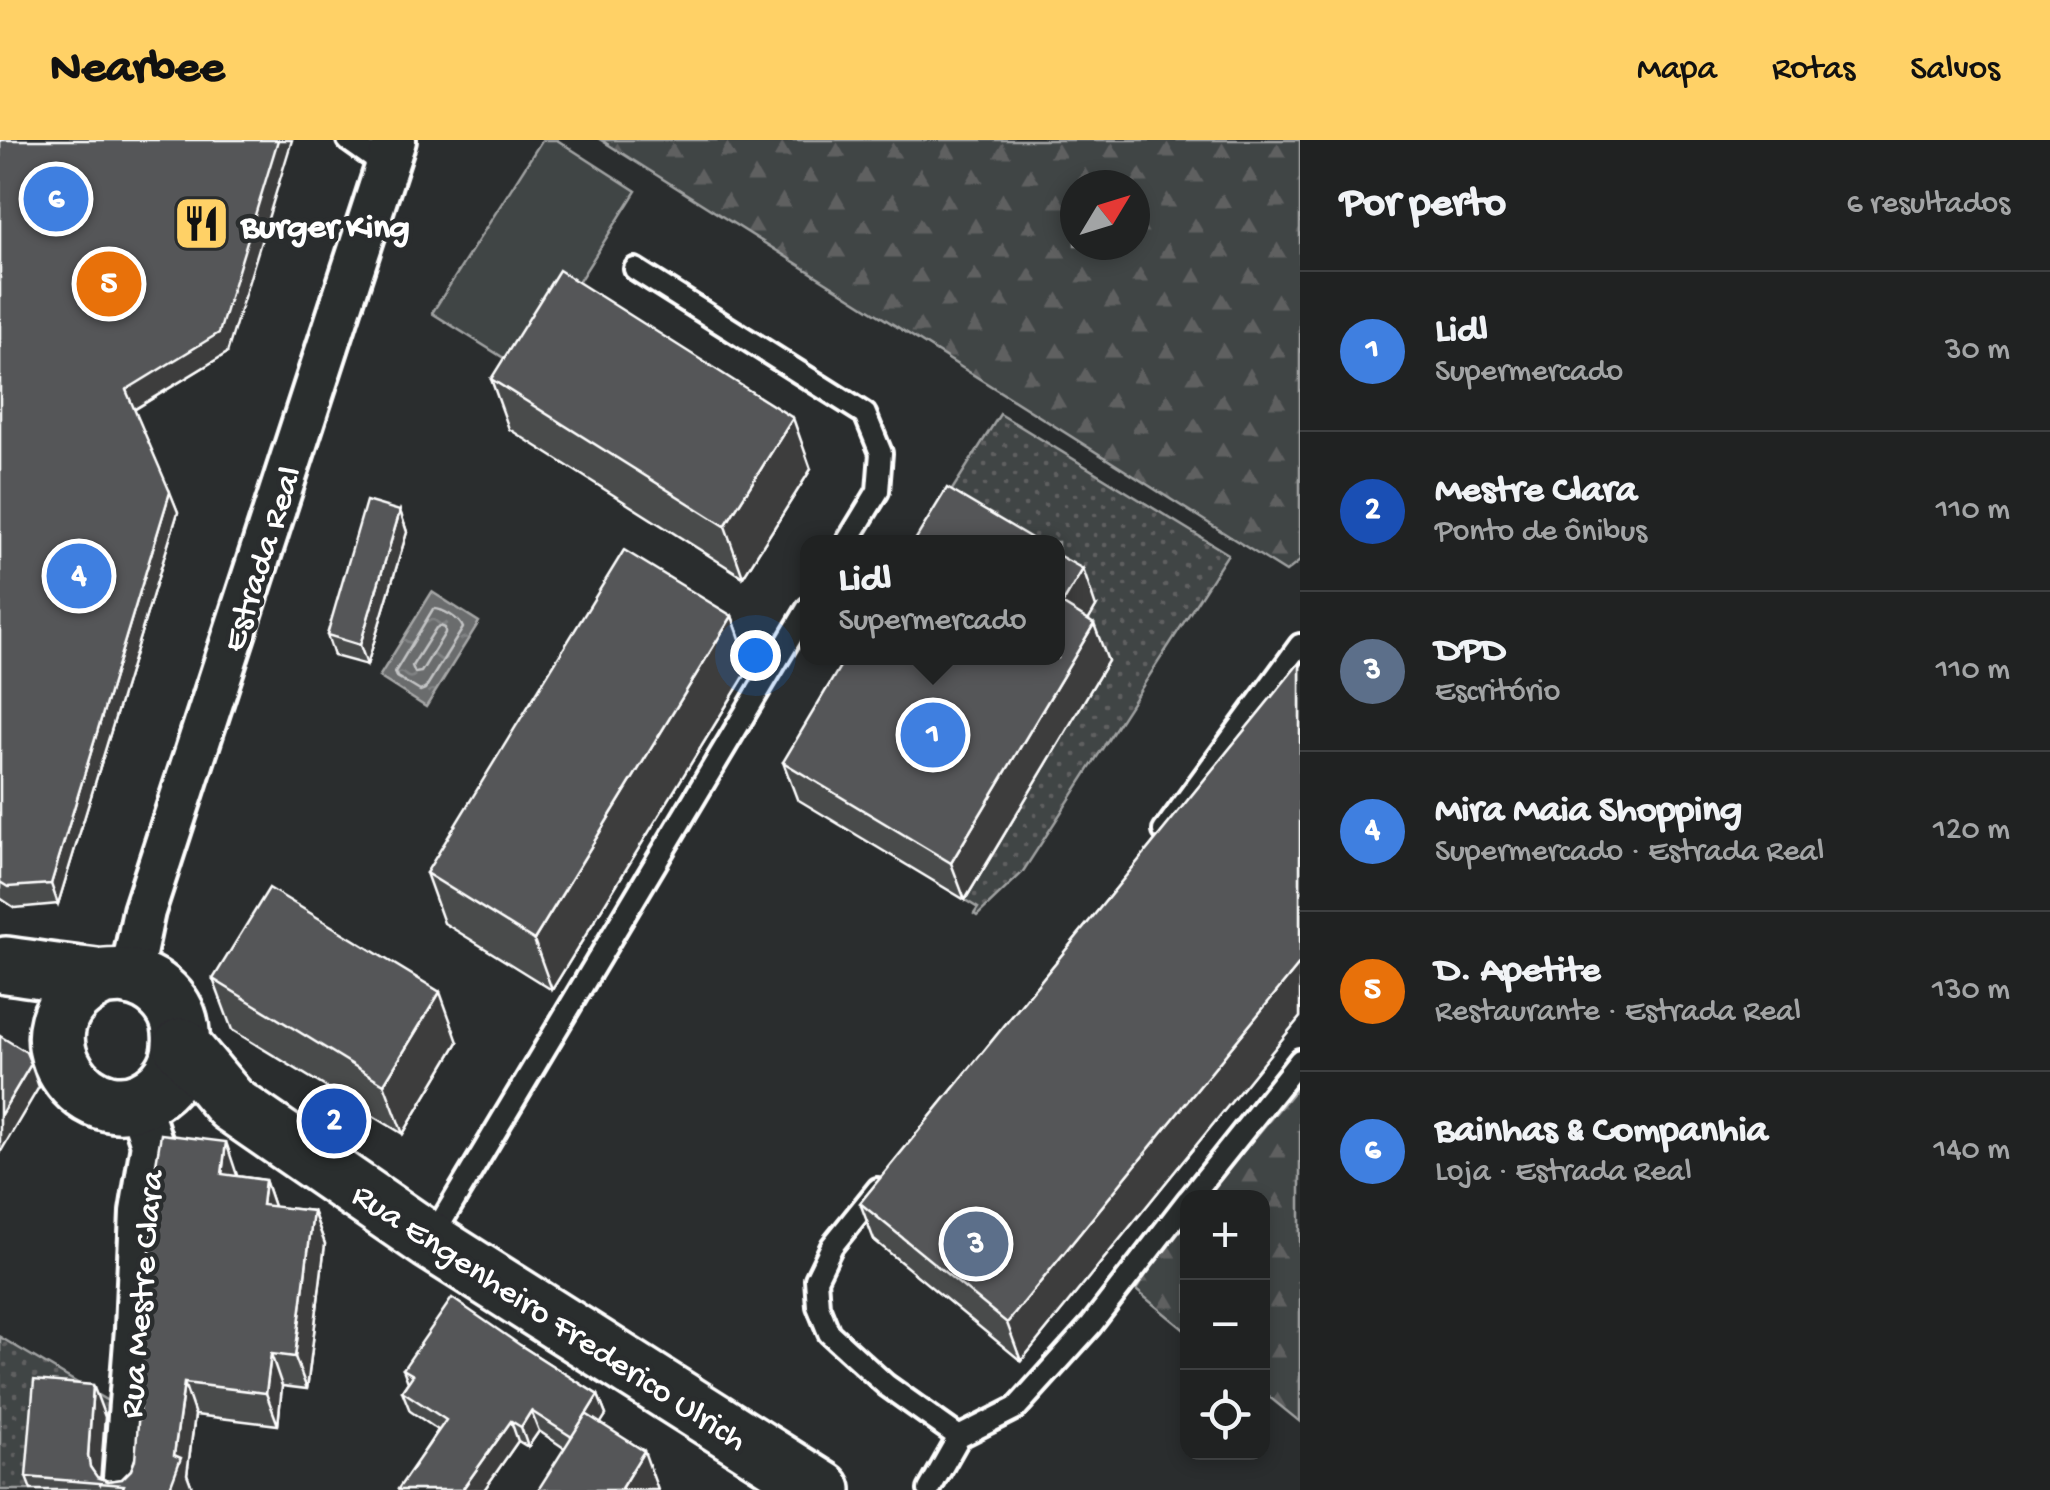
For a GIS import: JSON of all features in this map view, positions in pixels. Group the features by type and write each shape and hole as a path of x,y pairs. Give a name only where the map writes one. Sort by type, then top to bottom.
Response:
{"main road":[{"name":"Rua Engenheiro Frederico Ulrich","path":"3,964 142,980 160,991 173,1006 181,1026 159,1080 231,1104 430,1241 811,1487"},
{"name":"Rua Engenheiro Frederico Ulrich","path":"3,964 57,1023"},
{"path":"116,978 86,984 63,1008 55,1042 58,1062 82,1092 119,1104 159,1080"}],"street":[{"name":"Estrada Real","path":"116,978 144,911 391,153"},
{"name":"Rua Mestre Clara","path":"122,1490 141,1212 159,1080"}],"lane":[{"path":"348,140 391,153"},
{"path":"635,270 866,414 881,454 878,491 851,535"},
{"path":"430,1241 800,621"},
{"path":"1153,846 1300,645"},
{"path":"1196,1190 1300,1060"},
{"path":"895,1169 832,1246 816,1279 818,1306 829,1332 886,1384 960,1437"},
{"path":"929,1490 960,1437 1016,1408 1091,1325 1180,1211"}],"green space":[{"path":"542,140 557,140 636,191 523,370 432,313"},
{"path":"601,140 1300,140 1300,561 1286,572"},
{"path":"1000,414 1228,554 1022,873 977,916 974,914 978,908 965,900 1107,661 1065,595 1065,535 923,535"},
{"path":"1300,1084 1300,1422 1270,1398 1270,1190 1211,1190"},
{"path":"1180,1227 1180,1326 1136,1290"},
{"path":"0,1337 111,1403 106,1490 0,1490"}],"water":[{"path":"432,592 479,622 426,707 379,677"}],"building":[{"path":"0,140 278,140 219,333 126,390 170,492 51,884 8,887 0,882"},
{"path":"559,270 793,418 725,526 491,379"},
{"path":"947,488 1026,535 918,535"},
{"path":"366,501 400,511 360,645 327,635"},
{"path":"624,550 732,616 534,940 426,873"},
{"path":"1065,559 1083,569 1065,599"},
{"path":"1065,606 1094,624 951,863 783,762 841,665 1065,665"},
{"path":"1300,662 1300,963 1007,1323 860,1203"},
{"path":"269,888 440,992 384,1084 213,979"},
{"path":"0,1036 26,1052 31,1064 0,1116"},
{"path":"161,1134 226,1142 222,1174 265,1180 262,1205 313,1211 295,1357 271,1354 266,1393 184,1383 174,1455 181,1458 169,1490 122,1490 124,1485 26,1477 34,1380 93,1385 88,1456 97,1477 108,1481 122,1479 135,1460 153,1182"},
{"path":"452,1298 598,1395 572,1437 531,1411 521,1427 511,1421 462,1490 400,1490 446,1420 402,1391 413,1375 403,1369"},
{"path":"586,1414 644,1451 620,1490 538,1490"}],"place":[{"name":"Bainhas & Companhia","path":"56,199"},
{"name":"Burger King","path":"202,224"},
{"name":"D. Apetite","path":"109,284"},
{"name":"Mira Maia Shopping","path":"79,576"},
{"name":"Lidl","path":"933,735"},
{"name":"Mestre Clara","path":"334,1121"},
{"name":"DPD","path":"976,1244"}]}
